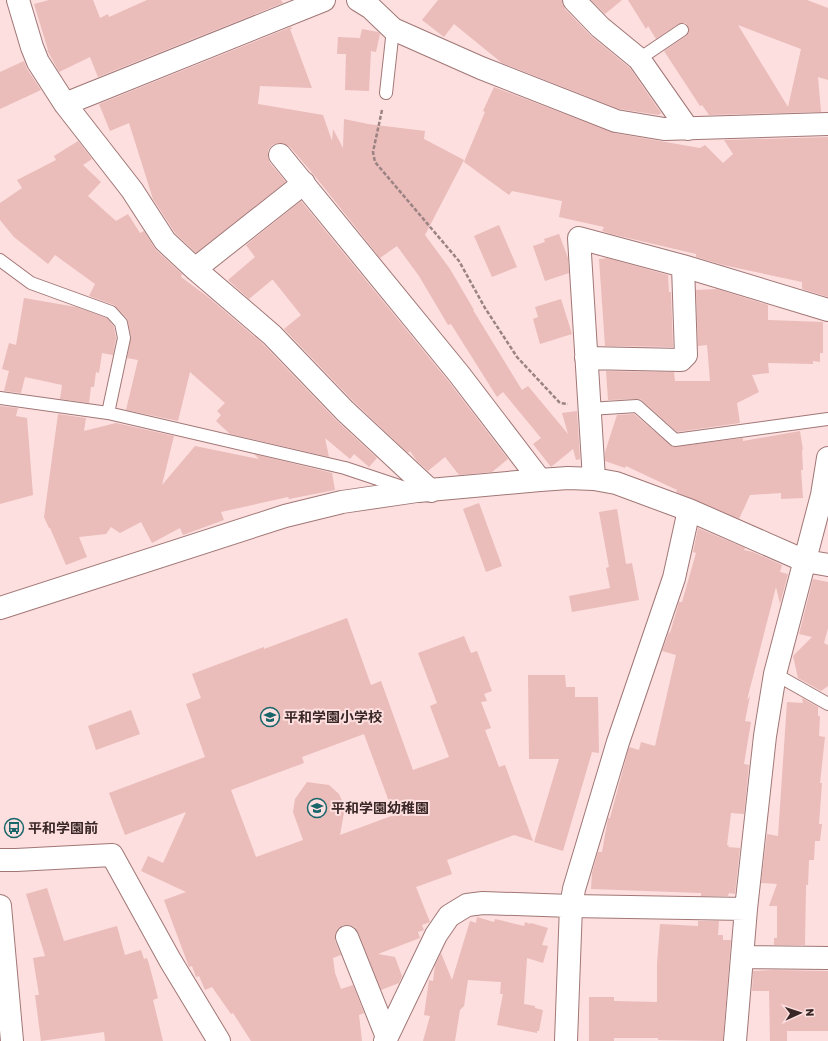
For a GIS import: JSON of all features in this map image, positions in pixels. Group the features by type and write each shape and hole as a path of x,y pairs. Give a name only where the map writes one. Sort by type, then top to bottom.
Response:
{"street":[{"path":"18,0 38,62 66,104 132,190 165,241 195,269 272,335 424,491"},
{"path":"66,104 324,0"},
{"path":"358,0 371,8 393,29 481,68 616,120 664,130 828,124"},
{"path":"574,0 600,27 639,59 688,129"},
{"path":"280,155 459,374 540,480"},
{"path":"195,269 304,183"},
{"path":"594,479 579,238 682,266 828,310"},
{"path":"586,358 681,360 686,355 682,266"},
{"path":"736,1041 746,909 765,736 775,674 822,494 828,458"},
{"path":"0,608 285,516 342,502 424,491 568,478 594,479 616,483 689,510 805,560 828,564"},
{"path":"566,1041 571,906 574,889 618,742 674,578 689,510"},
{"path":"0,860 112,855 170,960 219,1041"},
{"path":"386,1039 436,935 449,916 467,905 484,903 746,909"},
{"path":"0,906 12,1041"},
{"path":"347,937 386,1039"},
{"path":"742,957 828,958"}],"lane":[{"path":"386,94 393,29"},
{"path":"639,59 682,30"},
{"path":"0,260 31,282 111,312 121,323 124,338 108,413"},
{"path":"0,398 108,413 345,468 424,491"},
{"path":"589,407 637,406 675,440 828,419"},
{"path":"775,674 828,704"}],"path":[{"path":"386,94 373,152 375,162 459,261 485,308 517,357 560,403 589,407"}],"building":[{"path":"49,0 93,0 100,18 108,14 109,17 147,0 281,0 283,3 98,77 90,57 59,72 47,50 34,4"},
{"path":"438,0 562,0 565,9 591,36 630,68 661,113 659,115 619,109 502,63 454,24 444,37 422,20"},
{"path":"591,0 622,0 605,14"},
{"path":"628,0 807,0 828,8 828,80 818,77 821,112 709,115 702,105 700,106 664,51 686,36 689,30 688,26 685,23 678,24 656,39 648,26 646,29","holes":["738,25 801,49 788,107"]},
{"path":"291,27 292,29 290,29 312,88 260,86 258,104 323,115 332,141 333,129 343,148 344,119 368,124 425,131 424,139 464,160 425,235 450,269 473,310 522,390 528,386 568,434 562,413 577,411 580,459 576,460 573,449 551,467 533,444 541,438 503,392 497,397 451,324 448,325 419,276 397,246 380,258 314,175 290,147 285,144 278,143 272,145 268,150 268,157 270,163 286,182 196,253 175,233 153,199 129,123 110,131 99,104"},
{"path":"362,29 378,32 380,34 376,52 371,51 369,91 345,90 346,54 337,54 338,37 360,38"},
{"path":"24,61 27,69 41,90 0,109 0,72"},
{"path":"494,87 614,133 700,148 705,145 723,163 733,154 724,140 828,137 828,297 802,289 802,282 723,265 696,257 696,254 611,234 602,231 604,227 559,217 562,201 512,191 509,195 464,162 485,112 483,111"},
{"path":"78,141 92,159 83,165 101,182 88,196 116,221 128,214 140,233 144,231 156,250 182,274 181,277 208,297 263,344 336,420 377,458 369,467 354,454 350,459 325,438 329,457 230,434 216,421 221,415 217,411 225,403 190,372 178,421 126,410 138,360 127,358 131,337 127,318 114,305 89,296 95,284 55,255 48,264 14,237 0,220 0,203 22,188 17,180 56,160 54,156"},
{"path":"301,201 449,382 508,459 492,472 459,475 445,457 428,471 417,461 410,451 408,453 354,402 284,329 301,315 273,280 249,299 228,280 255,257 246,245"},
{"path":"499,225 517,267 492,277 474,236"},
{"path":"559,234 568,258 569,273 545,281 533,246 545,242 544,239"},
{"path":"607,258 668,275 669,292 671,292 673,347 605,346 599,259"},
{"path":"717,289 768,305 768,320 823,322 823,353 820,353 820,362 813,361 813,364 768,363 769,373 752,375 759,392 737,403 740,423 677,432 640,399 608,400 606,371 674,372 675,381 710,381 707,345 698,346 696,290"},
{"path":"24,298 76,307 107,318 114,327 116,338 113,355 102,353 99,373 96,372 94,387 91,387 89,403 60,399 62,385 25,377 21,393 4,391 9,371 2,369 9,343 16,345"},
{"path":"561,299 572,334 540,344 533,319 538,317 535,307"},
{"path":"0,406 18,408 16,416 27,418 33,495 0,504"},
{"path":"58,414 86,418 84,431 116,423 174,436 162,485 195,446 259,459 254,454 332,473 335,490 289,499 288,497 221,512 224,520 183,535 180,528 152,543 141,522 120,533 111,527 106,534 79,537 87,557 66,565 44,517"},
{"path":"634,414 673,447 743,438 743,441 800,431 803,450 803,470 801,470 803,498 781,499 781,493 750,495 739,519 676,492 677,490 626,466 625,468 605,461 605,452 617,415"},
{"path":"479,503 502,566 486,572 463,509"},
{"path":"617,509 626,564 632,563 639,600 572,612 569,596 610,588 606,568 609,567 599,512"},
{"path":"698,528 745,548 744,550 753,552 782,565 780,572 788,574 780,604 776,587 747,700 750,696 745,721 751,722 744,764 749,765 744,814 731,813 727,845 729,845 728,847 740,848 735,894 729,893 728,896 701,896 701,893 591,889 592,873 598,852 602,852 608,818 610,818 629,747 639,750 641,742 655,746 676,655 662,651 669,632 670,633 679,602 682,602 696,553 693,552"},
{"path":"813,579 828,582 828,628 824,643 828,645 828,686 821,691 798,678 793,656 812,637 799,634"},
{"path":"347,618 371,685 381,681 413,770 449,757 430,706 437,703 418,653 464,636 471,653 477,651 492,691 484,694 487,701 481,702 491,728 485,730 499,767 505,765 533,841 514,835 447,860 452,874 416,887 430,922 422,925 424,930 418,932 420,938 378,954 395,957 402,976 399,983 381,990 355,927 343,925 337,929 335,941 341,955 333,958 335,973 341,989 353,985 364,1013 359,1015 362,1041 251,1041 233,1013 231,1014 212,987 205,990 199,976 196,977 192,966 189,967 164,900 186,892 141,871 148,856 163,863 186,812 125,835 109,793 205,757 186,704 201,698 192,674 264,647 264,649","holes":["364,734 394,815 340,835 345,807 339,794 329,785 307,782 295,799 293,812 303,840 256,857 231,790 304,763 302,757"]},
{"path":"528,675 565,675 566,687 575,687 575,697 598,697 599,753 592,752 563,851 534,842 559,759 529,759"},
{"path":"802,698 818,707 818,716 820,716 819,736 825,737 820,783 822,783 819,824 822,824 820,841 815,841 814,860 809,860 808,885 806,885 805,945 774,945 774,938 777,938 777,906 769,906 777,884 761,883 767,834 778,836 787,702 803,703"},
{"path":"131,710 140,734 96,750 88,726"},
{"path":"47,888 64,941 117,926 125,955 141,950 144,959 147,958 158,998 153,1000 163,1041 105,1041 104,1032 41,1041 35,995 39,995 33,958 45,956 26,894"},
{"path":"477,917 494,922 495,919 524,926 525,922 548,928 542,945 548,946 543,963 527,958 524,1004 535,1006 535,1008 543,1010 539,1031 537,1031 537,1033 497,1025 503,994 500,994 501,982 468,980 464,1006 460,1010 455,1041 423,1041 430,1016 424,1015 429,980 433,981 435,965 441,953 452,980 470,921 476,923"},
{"path":"698,921 719,921 718,935 723,935 723,940 731,940 723,1041 658,1040 658,1038 614,1038 614,1041 589,1041 589,997 614,997 614,1001 657,1002 657,964 660,924 698,926"},
{"path":"753,971 828,971 828,1031 787,1031 787,1041 770,1041 769,991 752,991"}],"place":[{"name":"平和学園小学校","path":"270,717"},
{"name":"平和学園幼稚園","path":"317,808"},
{"name":"平和学園前","path":"14,828"}]}
